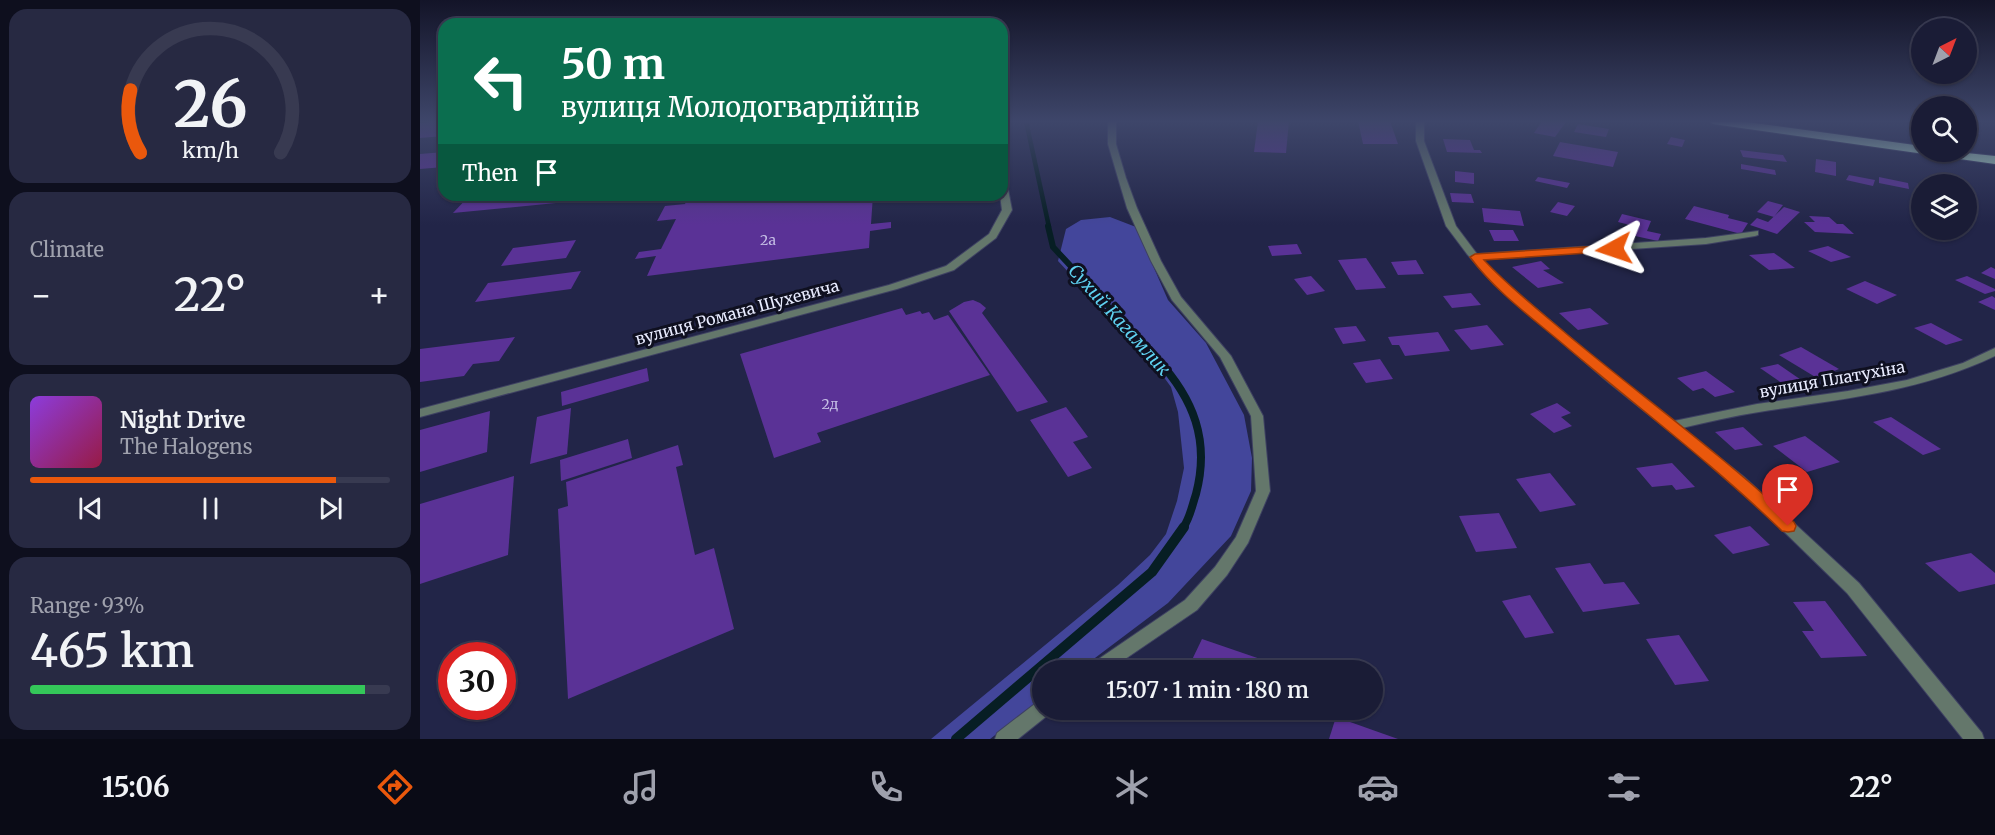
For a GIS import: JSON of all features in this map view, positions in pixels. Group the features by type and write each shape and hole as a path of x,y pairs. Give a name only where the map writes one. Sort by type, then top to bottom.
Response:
{"highway":[{"path":"1977,158 1995,160"}],"street":[{"path":"1111,660 1191,605 1221,571 1243,539 1263,491 1257,416 1225,356 1176,298 1132,208 1115,155"},
{"path":"1425,155 1451,226 1498,282 1739,480 1853,588 1975,739"},
{"name":"вулиця Романа Шухевича","path":"420,413 791,315 893,287 950,268 993,236 1007,210 1006,201"},
{"path":"1475,257 1706,241 1755,233"},
{"name":"вулиця Платухіна","path":"1672,426 1753,409 1895,388 1980,360 1995,352"},
{"path":"1004,739 1032,717"}],"shaded area":[{"path":"1110,217 1136,227 1168,300 1206,343 1244,415 1252,458 1251,491 1231,536 1168,603 1092,660 1032,660 1032,707 990,739 931,739 1118,585 1150,555 1166,534 1177,501 1184,468 1178,412 1171,387 1155,365 1058,261 1066,229 1081,220"}],"building":[{"path":"420,155 438,155 438,168 420,169"},
{"path":"1553,155 1617,155 1613,167"},
{"path":"1783,155 1787,162 1743,157"},
{"path":"1816,159 1836,162 1836,176 1815,172"},
{"path":"1741,164 1775,170 1776,175 1741,169"},
{"path":"1455,171 1474,173 1474,184 1455,182"},
{"path":"1849,175 1875,180 1873,186 1846,180"},
{"path":"1538,177 1570,183 1567,188 1535,181"},
{"path":"1879,177 1908,183 1909,189 1879,183"},
{"path":"1450,193 1471,194 1474,203 1452,202"},
{"path":"464,201 558,201 556,203 453,213"},
{"path":"686,201 873,201 871,224 891,222 891,228 870,231 869,248 647,276 656,256 635,259 639,252 661,249 676,219 657,221 665,206 685,204"},
{"path":"1768,201 1783,205 1774,217 1757,212"},
{"path":"1558,202 1575,206 1567,216 1550,212"},
{"path":"1694,206 1729,215 1728,218 1748,223 1741,234 1685,219"},
{"path":"1784,207 1800,212 1777,234 1750,225 1757,218 1768,222"},
{"path":"1482,208 1520,211 1524,226 1484,222"},
{"path":"1622,214 1651,221 1647,231 1661,234 1658,241 1626,234 1630,225 1618,222"},
{"path":"1809,216 1829,217 1837,224 1843,224 1854,234 1815,232 1804,222 1815,222"},
{"path":"1489,230 1513,230 1519,241 1494,241"},
{"path":"576,240 566,258 501,266 513,248"},
{"path":"1297,244 1302,254 1272,256 1268,246"},
{"path":"1828,246 1851,257 1831,262 1808,251"},
{"path":"1774,253 1795,268 1769,270 1749,255"},
{"path":"1366,258 1386,288 1356,290 1338,260"},
{"path":"1416,260 1424,274 1398,275 1391,262"},
{"path":"1541,261 1550,269 1543,270 1564,283 1538,288 1512,267"},
{"path":"1991,267 1995,269 1995,279 1981,273"},
{"path":"581,271 571,289 475,302 488,283"},
{"path":"1311,276 1325,291 1307,295 1294,279"},
{"path":"1967,276 1995,291 1985,294 1955,280"},
{"path":"1865,281 1897,295 1877,304 1846,289"},
{"path":"1471,293 1481,305 1452,308 1443,296"},
{"path":"1992,296 1995,298 1995,310 1978,302"},
{"path":"973,300 986,308 982,313 1048,402 1017,412 949,311 964,302"},
{"path":"902,308 906,315 920,311 922,314 929,312 934,320 948,315 990,375 817,433 821,442 774,458 740,354"},
{"path":"1590,308 1609,324 1578,330 1559,313"},
{"path":"1931,323 1963,340 1946,345 1914,328"},
{"path":"1487,325 1504,345 1471,350 1454,330"},
{"path":"1356,326 1366,341 1343,344 1334,328"},
{"path":"1438,332 1450,351 1405,356 1399,345 1392,345 1388,337"},
{"path":"515,337 499,361 473,364 464,376 420,382 420,349"},
{"path":"1801,347 1839,369 1817,378 1779,355"},
{"path":"1380,359 1393,379 1366,383 1353,363"},
{"path":"1778,364 1807,384 1789,388 1760,368"},
{"path":"647,368 649,381 562,406 561,392"},
{"path":"1706,371 1735,392 1715,397 1703,388 1693,391 1677,378"},
{"path":"1557,403 1571,413 1561,417 1572,426 1554,433 1530,414"},
{"path":"1066,407 1088,437 1073,442 1092,468 1068,477 1030,420"},
{"path":"571,408 567,454 530,464 537,417"},
{"path":"490,411 487,452 420,472 420,430"},
{"path":"1891,417 1941,449 1923,455 1873,422"},
{"path":"1743,427 1763,445 1735,450 1715,432"},
{"path":"1805,436 1840,462 1807,472 1773,446"},
{"path":"628,439 632,458 561,481 560,460"},
{"path":"678,445 683,465 676,467 695,555 714,548 734,629 568,699 558,509 568,506 566,482"},
{"path":"1672,463 1695,487 1676,490 1672,485 1652,487 1636,468"},
{"path":"1550,473 1576,505 1540,512 1516,479"},
{"path":"514,476 508,555 420,584 420,504"},
{"path":"1499,513 1517,548 1476,552 1459,516"},
{"path":"1750,526 1770,545 1733,554 1714,535"},
{"path":"1971,553 1995,573 1995,584 1959,592 1925,563"},
{"path":"1590,563 1604,584 1624,582 1640,604 1583,612 1555,568"},
{"path":"1530,595 1554,633 1525,638 1502,601"},
{"path":"1825,601 1867,656 1821,658 1802,631 1814,631 1793,602"},
{"path":"1679,635 1709,681 1675,685 1646,639"},
{"path":"1202,639 1263,660 1192,660"},
{"path":"1335,720 1344,720 1398,739 1329,739"}],"waterway":[{"name":"Сухий Кагамлик","path":"1033,155 1049,227"},
{"name":"Сухий Кагамлик","path":"1048,226 1053,247 1158,360"},
{"name":"Сухий Кагамлик","path":"1157,359 1181,390 1196,422 1200,439 1200,475 1191,512 1183,528"},
{"name":"Сухий Кагамлик","path":"956,739 1152,572 1184,527"}],"route":[{"path":"1614,249 1475,257 1498,282 1612,379 1739,480 1788,526"}]}
